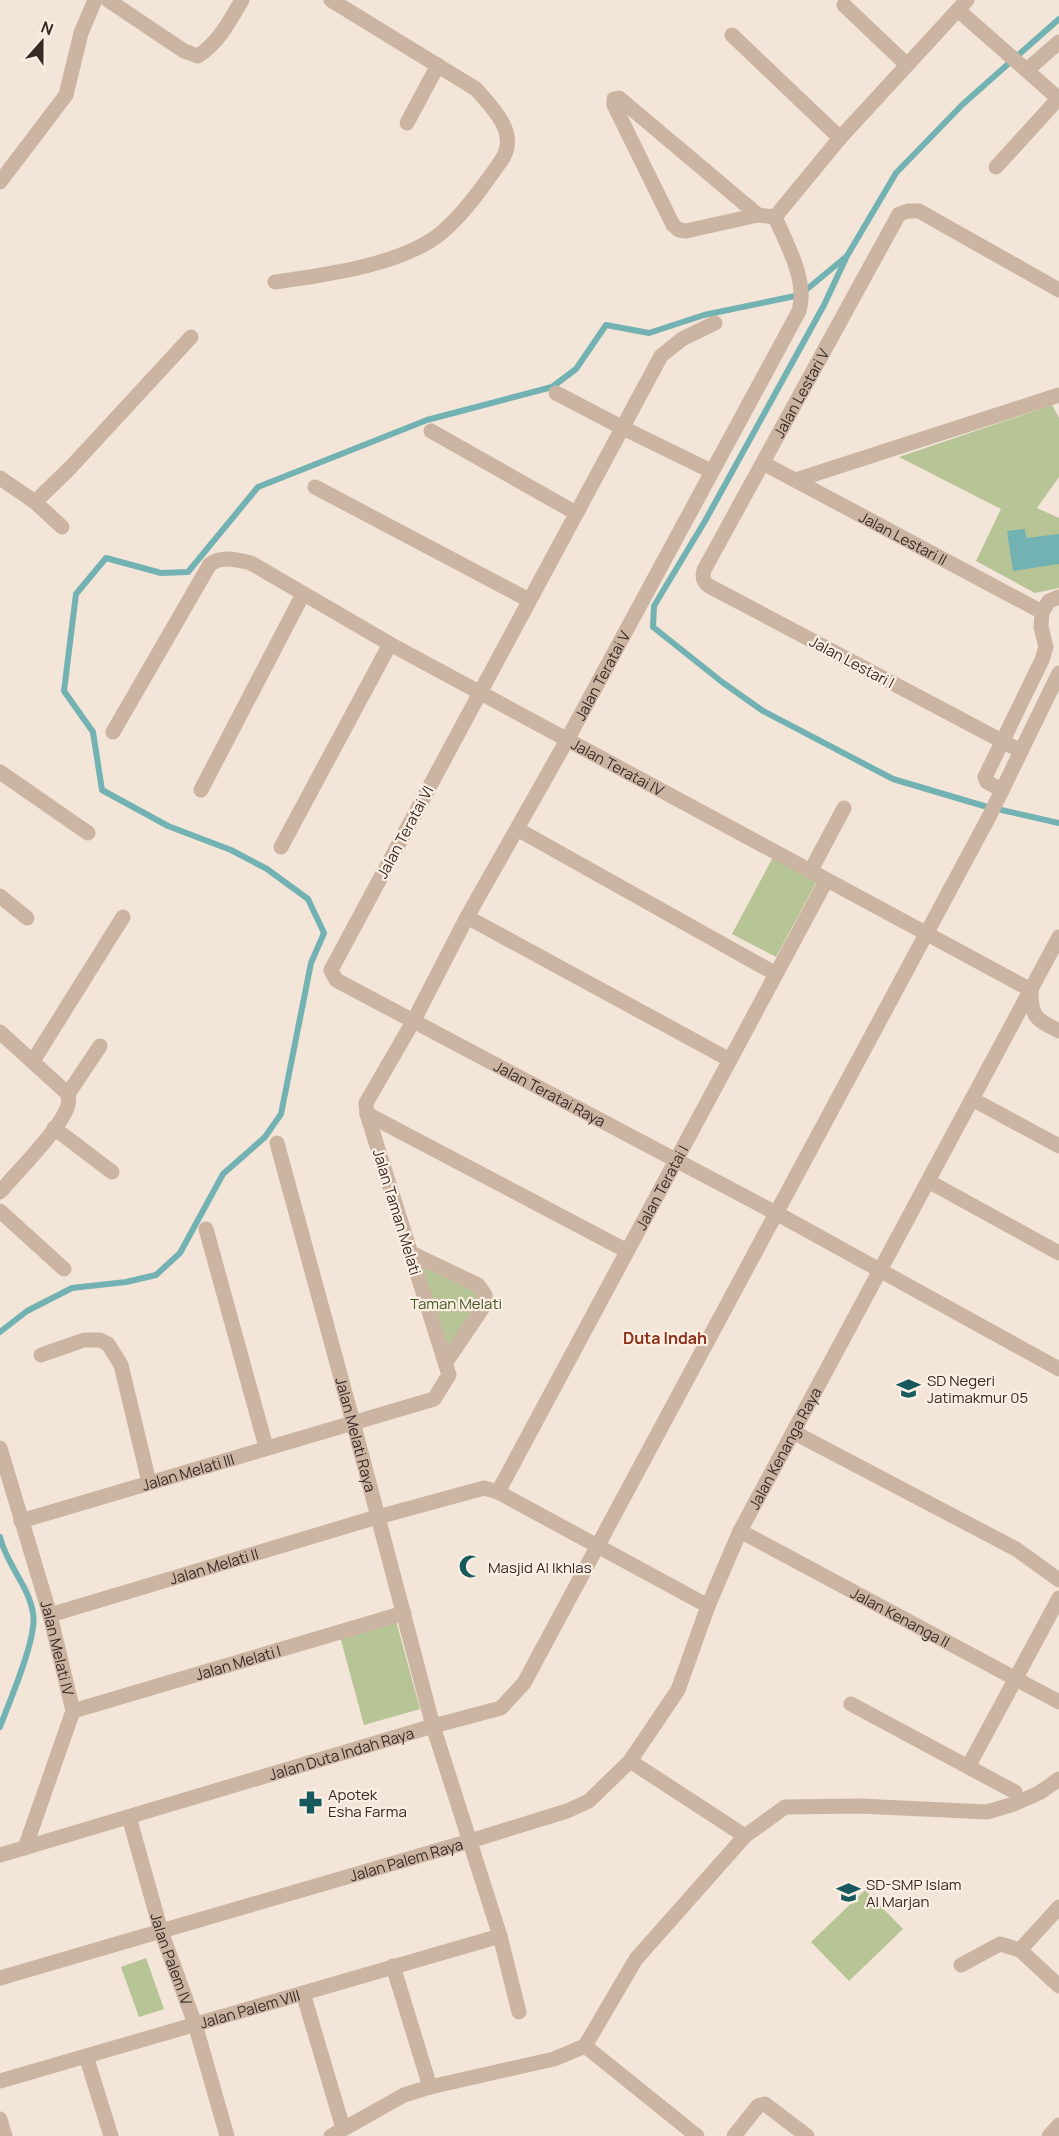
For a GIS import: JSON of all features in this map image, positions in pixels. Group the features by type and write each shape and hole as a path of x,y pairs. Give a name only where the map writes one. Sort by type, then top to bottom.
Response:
{"street":[{"path":"0,182 66,95 81,33 95,0"},
{"path":"108,0 184,51 198,56 208,50 226,27 242,0"},
{"path":"275,282 329,274 400,256 440,234 474,198 506,154 507,130 476,89 331,0"},
{"path":"844,5 906,64"},
{"path":"758,215 619,98 614,99 614,105 668,215 679,230 687,231 758,215 775,217 840,138 962,5 1003,50 1059,98 996,167"},
{"path":"732,35 840,138"},
{"path":"1024,68 1059,42"},
{"path":"407,123 438,66"},
{"name":"Jalan Lestari V","path":"704,581 704,570 899,214 908,211 919,212 1059,290"},
{"name":"Jalan Teratai V","path":"367,1114 366,1103 414,1020 467,917 567,740 799,311 803,298 792,256 775,217"},
{"name":"Jalan Teratai VI","path":"331,970 661,356 682,339 715,323"},
{"path":"35,502 70,468 191,337"},
{"path":"556,393 711,471"},
{"path":"796,480 1059,395"},
{"path":"431,432 576,513"},
{"name":"Jalan Lestari II","path":"764,463 1042,612"},
{"path":"0,478 35,502 62,527"},
{"path":"315,487 529,600"},
{"name":"Jalan Teratai IV","path":"113,732 204,571 217,559 233,559 251,563 479,693 1031,990"},
{"name":"Jalan Lestari I","path":"704,581 709,586 1021,751"},
{"path":"201,790 303,594"},
{"path":"1000,795 985,777 1042,660 1046,647 1041,627 1042,612 1050,602 1059,597"},
{"path":"281,847 390,644"},
{"name":"Jalan Duta Indah Raya","path":"0,1855 433,1726 501,1708 509,1700 524,1683 775,1212 926,935 990,815 1059,673"},
{"path":"0,772 88,833"},
{"path":"810,872 844,808"},
{"path":"517,829 776,974"},
{"name":"Jalan Teratai I","path":"498,1492 826,881"},
{"path":"0,896 27,918"},
{"path":"33,1061 123,917"},
{"path":"467,917 730,1060"},
{"name":"Jalan Kenanga Raya","path":"708,1606 740,1531 1059,937"},
{"name":"Jalan Teratai Raya","path":"331,970 336,980 775,1212 1059,1369"},
{"path":"1031,990 1031,1008 1037,1019 1059,1031"},
{"path":"1,1036 33,1061 68,1094"},
{"path":"0,1192 54,1128 68,1106 68,1094 100,1046"},
{"path":"972,1099 1059,1146"},
{"path":"367,1114 627,1251"},
{"name":"Jalan Taman Melati","path":"367,1114 409,1252 446,1362"},
{"path":"54,1128 112,1172"},
{"name":"Jalan Melati Raya","path":"277,1143 354,1422 433,1726 500,1936 519,2012"},
{"path":"928,1181 1059,1253"},
{"path":"0,1211 64,1269"},
{"path":"206,1228 266,1448"},
{"path":"354,1422 434,1398 449,1375 446,1362 486,1304 485,1295 478,1285 409,1252"},
{"path":"41,1355 84,1340 100,1340 108,1344 121,1365 149,1482"},
{"name":"Jalan Melati III","path":"21,1521 354,1422"},
{"path":"793,1432 1016,1549 1059,1580"},
{"name":"Jalan Melati IV","path":"0,1448 50,1615 73,1711 25,1848"},
{"name":"Jalan Melati II","path":"50,1615 378,1517 484,1488 498,1492"},
{"path":"498,1492 708,1606"},
{"name":"Jalan Kenanga II","path":"740,1531 1059,1702"},
{"path":"968,1767 1059,1598"},
{"name":"Jalan Palem Raya","path":"0,1978 470,1841 567,1811 590,1801 630,1761 678,1690 708,1606"},
{"name":"Jalan Melati I","path":"73,1711 404,1613"},
{"path":"851,1704 1015,1792"},
{"path":"630,1761 745,1836"},
{"path":"303,1993 337,2132 404,2095 430,2086 554,2059 585,2046 636,1959 745,1836 785,1807 859,1806 987,1812 1039,1793 1059,1779"},
{"name":"Jalan Palem IV","path":"129,1817 161,1931 195,2024 227,2136"},
{"path":"1020,1950 1059,1907"},
{"name":"Jalan Palem VIII","path":"0,2081 500,1936"},
{"path":"961,1965 1000,1944 1020,1950 1059,1986"},
{"path":"393,1966 430,2086"},
{"path":"585,2046 697,2136"},
{"path":"86,2056 111,2136"},
{"path":"734,2136 758,2106 765,2104 807,2136"},
{"path":"0,2118 5,2136"},
{"path":"1049,2136 1059,2125"}],"green space":[{"path":"1052,405 1059,418 1059,477 1037,508 1059,518 1059,588 1035,593 976,561 1001,509 899,457"},
{"path":"773,857 817,881 776,957 732,934"},
{"name":"Taman Melati","path":"418,1262 474,1287 481,1305 449,1353"},
{"path":"395,1617 420,1709 364,1725 339,1633"},
{"path":"865,1890 903,1929 849,1981 811,1942"},
{"path":"146,1958 164,2009 139,2017 121,1967"}],"water":[{"path":"1025,529 1026,538 1059,534 1059,564 1013,571 1007,531"}],"waterway":[{"path":"0,1332 27,1311 72,1288 126,1282 156,1275 180,1253 223,1174 265,1137 281,1114 311,963 324,933 308,899 267,869 231,850 168,826 102,790 93,732 64,691 76,594 106,558 161,573 188,572 258,487 427,420 552,387 576,369 606,325 649,333 704,315 800,295 847,256 896,173 963,104 1059,19"},
{"path":"846,258 824,305 705,521 654,606 653,627 722,682 763,711 893,779 984,806 1059,823"},
{"path":"0,1537 31,1603 33,1613 27,1653 0,1727"}],"place":[{"name":"SD Negeri Jatimakmur 05","path":"909,1389"},
{"name":"Masjid Al Ikhlas","path":"470,1567"},
{"name":"Apotek Esha Farma","path":"310,1803"},
{"name":"SD-SMP Islam Al Marjan","path":"848,1893"}],"district":[{"name":"Duta Indah","path":"665,1338"}]}
